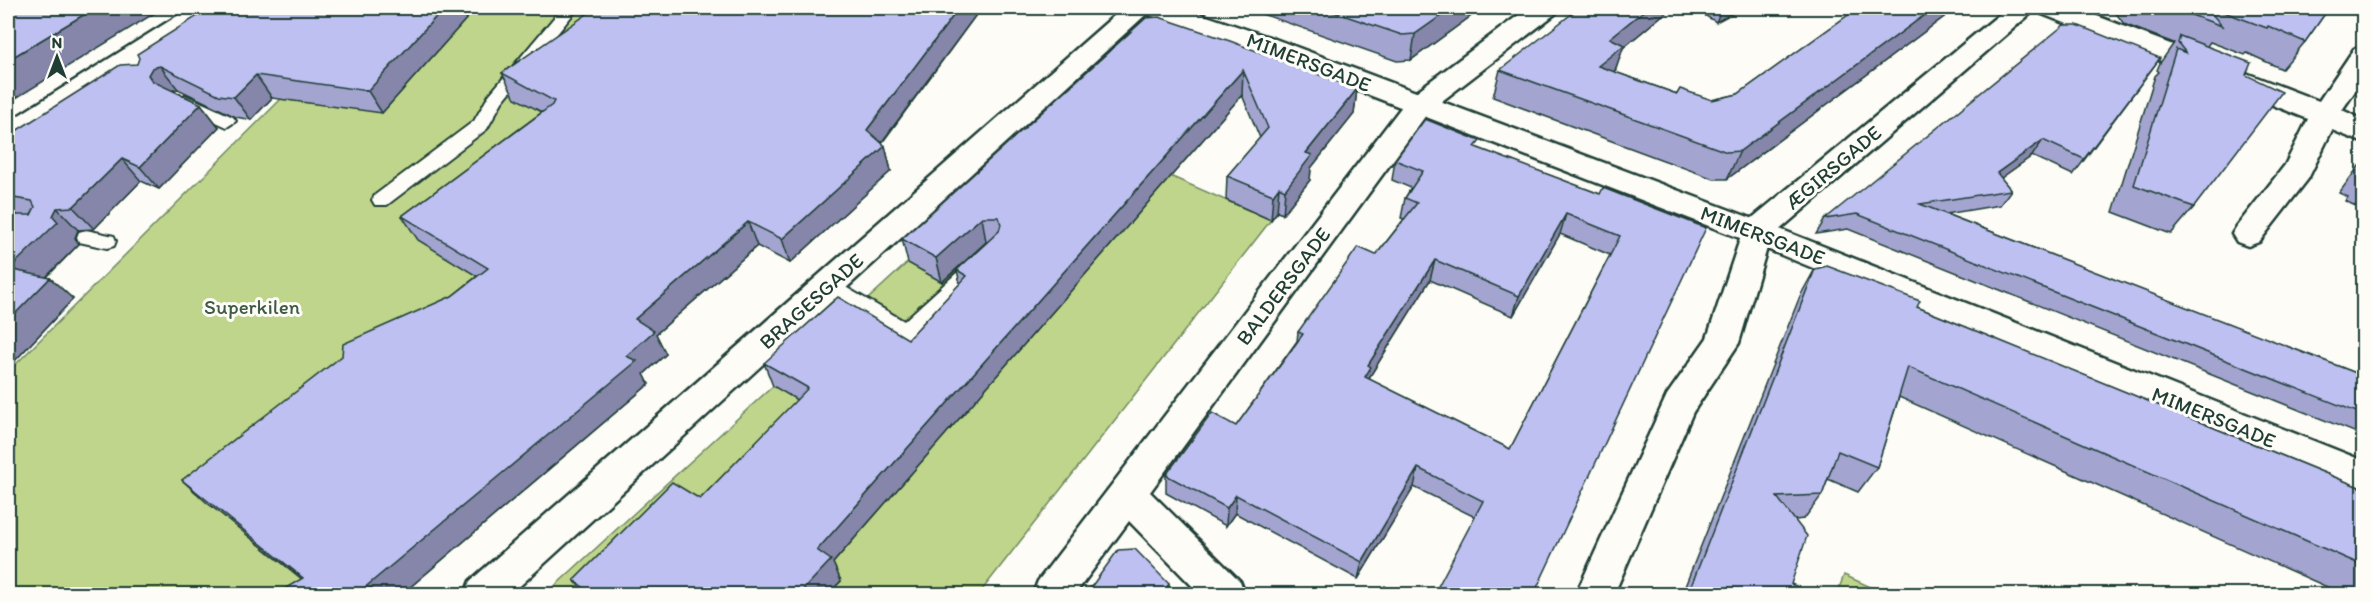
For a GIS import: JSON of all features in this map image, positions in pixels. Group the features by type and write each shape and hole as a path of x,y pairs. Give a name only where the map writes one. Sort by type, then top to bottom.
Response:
{"street":[{"path":"8,136 127,71 208,8"},
{"name":"BRAGESGADE","path":"484,594 1139,8"},
{"name":"MIMERSGADE","path":"1157,8 1265,45 1756,232 2364,478"},
{"name":"BALDERSGADE","path":"1052,594 1419,104 1545,8"},
{"name":"ÆGIRSGADE","path":"1756,232 2023,8"},
{"path":"2052,8 2325,114 2364,133"},
{"path":"2248,234 2296,171 2325,114 2364,56"},
{"path":"1595,594 1679,405 1722,343 1756,232"},
{"path":"1126,493 1226,594"}],"lane":[{"path":"381,200 481,125 495,99 570,8"},
{"path":"177,97 227,121"},
{"path":"86,237 107,241"},
{"path":"828,286 906,331 994,249"}],"green space":[{"name":"Superkilen","path":"476,8 622,8 515,97 567,125 419,240 503,292 207,502 310,586 307,594 8,594 8,372 281,99 346,108"},
{"path":"1170,176 1271,220 979,594 546,594 954,220"},
{"path":"1844,575 1886,594 1837,594"}],"building":[{"path":"8,8 95,8 8,60"},
{"path":"210,8 444,8 368,91 256,75 234,97 219,95 160,66 152,68 148,75 152,81 201,104 140,167 122,159 73,207 57,208 53,216 58,222 9,269 50,278 8,321 8,215 31,215 35,207 32,201 8,197 8,136 120,65 137,64 139,58 137,54"},
{"path":"588,8 959,8 867,130 885,146 782,239 748,222 635,319 654,331 626,356 637,361 357,594 276,594 303,578 182,480 342,356 343,344 452,296 488,268 402,216 552,105 554,101 502,73 593,10"},
{"path":"1322,8 1452,8 1415,34 1402,35"},
{"path":"1579,8 1647,8 1610,38 1624,45 1598,66 1677,94 1680,89 1712,100 1738,94 1858,8 1934,8 1740,151 1727,152 1500,70"},
{"path":"2172,8 2207,8 2222,26"},
{"path":"2213,8 2329,8 2305,42 2268,26 2267,28"},
{"path":"1159,17 1357,89 1306,153 1312,155 1285,190 1279,187 1273,195 1227,176 1268,128 1243,70 817,550 831,560 799,594 592,594 574,580 672,482 700,499 808,388 764,363 838,297 908,339 967,276 957,270 999,231 1001,224 998,217 982,217 936,258 902,239 1146,18"},
{"path":"2064,25 2077,25 2160,58 2084,159 2043,140 1997,173 2011,190 1920,204 2364,376 2364,415 1857,214 1825,219"},
{"path":"2180,36 2251,63 2246,75 2282,92 2194,207 2134,185 2176,49 2186,53 2178,43"},
{"path":"1425,119 1480,141 1475,147 1600,194 1603,188 1706,228 1534,594 1434,594 1483,501 1418,468 1362,562 1236,495 1227,508 1166,475 1212,413 1236,426 1303,334 1298,332 1358,247 1376,255 1417,203 1405,198 1423,171 1395,160","holes":["1566,214 1620,236 1510,449 1365,377 1371,367 1368,365 1435,260 1519,296"]},
{"path":"1827,266 1920,301 1917,307 2364,489 2364,566 1908,367 1877,467 1838,451 1822,495 1777,497 1807,536 1791,584 1812,594 1688,594 1815,269"},
{"path":"1135,549 1169,584 1163,593 1165,594 1086,594 1118,550"},
{"path":"1385,586 1394,594 1380,594"}]}
